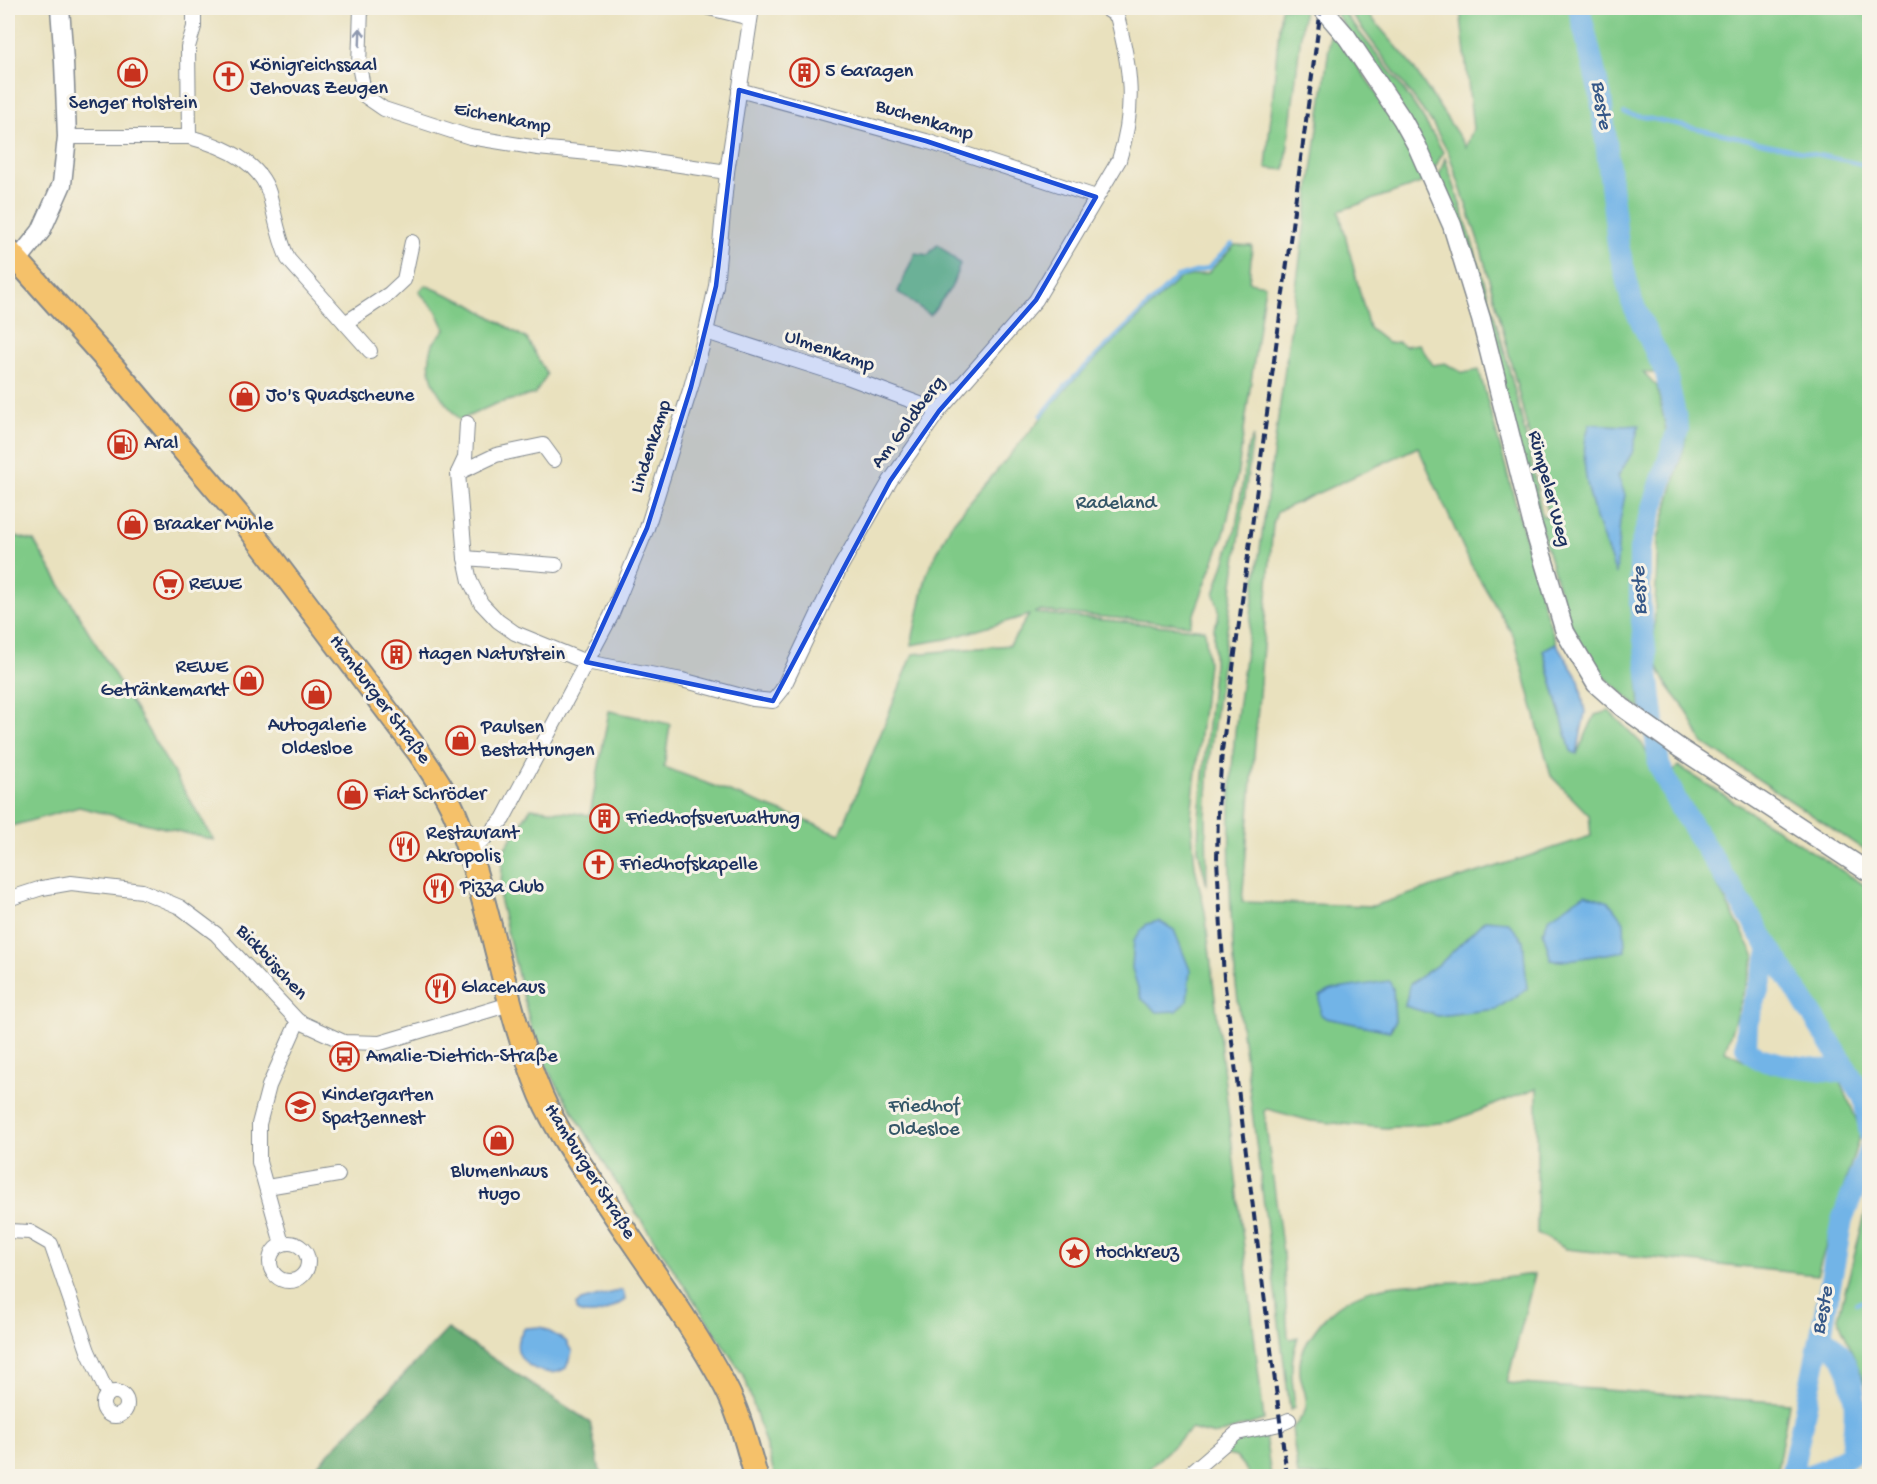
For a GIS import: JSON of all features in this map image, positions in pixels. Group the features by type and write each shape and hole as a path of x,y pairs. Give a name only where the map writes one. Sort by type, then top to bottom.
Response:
{"main road":[{"name":"Hamburger Straße","path":"11,260 113,367 246,524 439,782 457,820 469,855 522,1047 541,1095 561,1132 691,1329 726,1388 742,1428 756,1476"}],"street":[{"name":"Hamburger Straße","path":"11,260 41,231 62,184 67,137 60,8"},
{"path":"189,137 188,47 194,27 194,8"},
{"name":"Eichenkamp","path":"361,8 359,66 365,96 384,109 470,137 727,172"},
{"path":"709,8 751,13"},
{"name":"Am Goldberg","path":"586,662 672,678 753,699 773,701 782,690 816,616 861,528 890,481 939,411 1036,300 1119,160 1125,142 1132,102 1130,72 1117,16 1105,8"},
{"name":"Rümpeler Weg","path":"1322,8 1347,37 1378,81 1418,146 1433,180 1467,269 1532,522 1565,632 1596,684 1622,707 1678,747 1869,873"},
{"name":"Lindenkamp","path":"469,855 503,819 611,616 647,528 706,332 716,286 727,172 751,13"},
{"name":"Buchenkamp","path":"739,90 926,141 1096,197"},
{"path":"67,137 189,137 206,141 249,163 260,173 268,191 280,242 288,259 370,351"},
{"path":"345,322 389,294 404,280 412,242"},
{"name":"Ulmenkamp","path":"706,332 847,377 939,411"},
{"path":"467,423 465,458 458,473 465,558 470,581 481,603 498,621 515,633 586,662"},
{"path":"458,473 496,455 543,445 554,460"},
{"path":"465,558 556,565"},
{"name":"Bickbüschen","path":"8,899 42,888 71,883 142,891 180,907 216,934 298,1021 344,1042 380,1042 510,1004"},
{"path":"282,1244 258,1162 259,1124 269,1086 298,1021"},
{"path":"267,1187 338,1175"},
{"path":"8,1231 30,1232 51,1244 88,1351 108,1395"},
{"path":"1187,1476 1236,1433 1289,1420"}],"highlighted area":[{"path":"739,90 926,141 1096,197 1036,300 939,411 890,481 773,701 586,662 647,528 691,387 716,286"}],"green space":[{"path":"1281,8 1304,8 1285,170 1266,168"},
{"path":"1333,8 1340,8 1368,43 1408,96 1432,133 1443,152 1434,170"},
{"path":"1347,8 1363,8 1408,60 1466,147 1473,129 1460,8 1869,8 1869,853 1702,742 1687,711 1667,685 1653,656 1658,539 1686,440 1676,376 1643,372 1657,386 1668,440 1651,481 1631,549 1640,709 1596,669 1572,633 1438,178 1445,158 1500,335 1523,425 1542,516 1549,516 1480,246 1449,154 1432,123"},
{"path":"1327,23 1392,115 1426,180 1339,211 1369,328 1388,343 1399,342 1404,346 1419,344 1433,365 1445,363 1463,373 1479,370 1556,643 1543,651 1571,751 1577,754 1595,715 1609,711 1642,744 1755,956 1725,1051 1770,1072 1841,1082 1861,1131 1817,1275 1566,1249 1537,1233 1537,1088 1450,1122 1386,1128 1311,1121 1267,1109 1264,1111 1283,1254 1288,1337 1291,1339 1298,1337 1292,1363 1294,1408 1290,1410 1236,985 1231,921 1230,826 1235,731 1328,55 1330,32 1325,28","holes":["1418,447 1470,563 1514,637 1551,776 1589,815 1591,836 1373,906 1242,902 1273,524 1277,512","1485,920 1405,1006 1410,984 1443,961","1393,989 1395,1022 1390,1031 1326,1018 1320,1014"]},
{"path":"938,244 960,264 951,288 930,315 898,292 915,253 928,255"},
{"name":"Friedhof Oldesloe","path":"1235,245 1252,246 1249,282 1265,285 1238,471 1225,531 1190,625 1039,611 1034,613 1205,630 1208,663 1191,816 1195,867 1205,912 1264,1420 1215,1435 1191,1429 1141,1476 775,1476 745,1378 612,1176 537,1052 500,902 503,851 531,808 590,815 609,711 670,724 664,767 840,834 913,654 1010,645 1029,615 947,639 911,645 927,573 951,525 1069,385 1180,278 1208,273"},
{"path":"425,285 470,304 527,339 547,375 535,394 495,404 460,420 440,395 431,376 429,366 433,344 445,329 436,310 419,292"},
{"path":"1253,436 1209,762 1206,817 1207,886 1198,849 1214,663 1214,628 1219,610 1214,594 1236,527 1248,446"},
{"path":"8,534 34,541 214,840 79,807 8,827"},
{"path":"1678,766 1869,888 1869,1090 1671,774"},
{"path":"1869,1199 1869,1394 1838,1318"},
{"path":"1535,1274 1507,1383 1789,1403 1776,1476 1298,1476 1292,1428 1305,1409 1306,1401 1300,1368 1301,1357 1312,1334 1336,1308 1367,1291 1384,1287 1402,1284 1476,1281"},
{"path":"448,1329 590,1422 601,1476 307,1476"},
{"path":"1265,1435 1271,1476 1247,1476 1248,1472 1236,1457 1218,1453 1238,1437"}],"water":[{"path":"1590,424 1639,425 1632,453 1618,476 1625,495 1620,520 1616,574 1596,519 1586,479 1585,441"},
{"path":"1556,643 1579,680 1585,712 1577,754 1571,751 1543,650"},
{"path":"1585,894 1609,902 1624,922 1625,951 1562,961 1551,960 1543,932 1549,918"},
{"path":"1485,920 1508,922 1523,940 1527,989 1496,1009 1438,1016 1405,1006 1410,984 1443,961"},
{"path":"1159,921 1174,930 1190,970 1187,1001 1177,1011 1157,1012 1141,998 1132,968 1134,940 1147,924"},
{"path":"1389,981 1393,989 1395,1022 1389,1031 1326,1018 1320,1014 1320,996 1331,990"},
{"path":"621,1290 625,1300 609,1310 597,1314 578,1312 576,1306 581,1301"},
{"path":"541,1327 566,1341 572,1352 566,1368 559,1372 542,1372 535,1369 528,1365 519,1354 518,1340 525,1328"}],"waterway":[{"name":"Beste","path":"1579,8 1601,98 1618,245 1632,302 1666,373 1678,429 1640,549 1640,605 1659,765 1678,804 1864,1098 1870,1135"},
{"path":"1624,113 1870,166"},
{"path":"1041,416 1065,386 1177,277 1208,268 1232,244"},
{"path":"1771,950 1747,1023 1746,1047 1758,1058 1785,1065 1848,1073"},
{"name":"Beste","path":"1791,1476 1821,1335 1842,1220 1870,1149"},
{"path":"1856,1303 1870,1300"},
{"path":"1807,1476 1826,1469 1850,1455 1854,1431 1854,1394 1848,1370 1839,1352 1821,1335"}],"railway":[{"path":"1287,1476 1224,978 1217,860 1218,810 1222,751 1321,8"}],"place":[{"name":"5 Garagen","path":"804,72"},
{"name":"Senger Holstein","path":"133,73"},
{"name":"Königreichssaal Jehovas Zeugen","path":"229,77"},
{"name":"Jo's Quadscheune","path":"245,396"},
{"name":"Aral","path":"123,444"},
{"name":"Braaker Mühle","path":"133,525"},
{"name":"REWE","path":"168,585"},
{"name":"Hagen Naturstein","path":"397,655"},
{"name":"REWE Getränkemarkt","path":"249,680"},
{"name":"Autogalerie Oldesloe","path":"317,695"},
{"name":"Paulsen Bestattungen","path":"460,740"},
{"name":"Fiat Schröder","path":"353,795"},
{"name":"Friedhofsverwaltung","path":"605,819"},
{"name":"Restaurant Akropolis","path":"405,846"},
{"name":"Friedhofskapelle","path":"599,865"},
{"name":"Pizza Club","path":"439,888"},
{"name":"Glacehaus","path":"440,988"},
{"name":"Amalie-Dietrich-Straße","path":"345,1057"},
{"name":"Kindergarten Spatzennest","path":"301,1107"},
{"name":"Blumenhaus Hugo","path":"499,1141"},
{"name":"Hochkreuz","path":"1074,1253"}],"park label":[{"name":"Radeland","path":"1116,504"}]}
